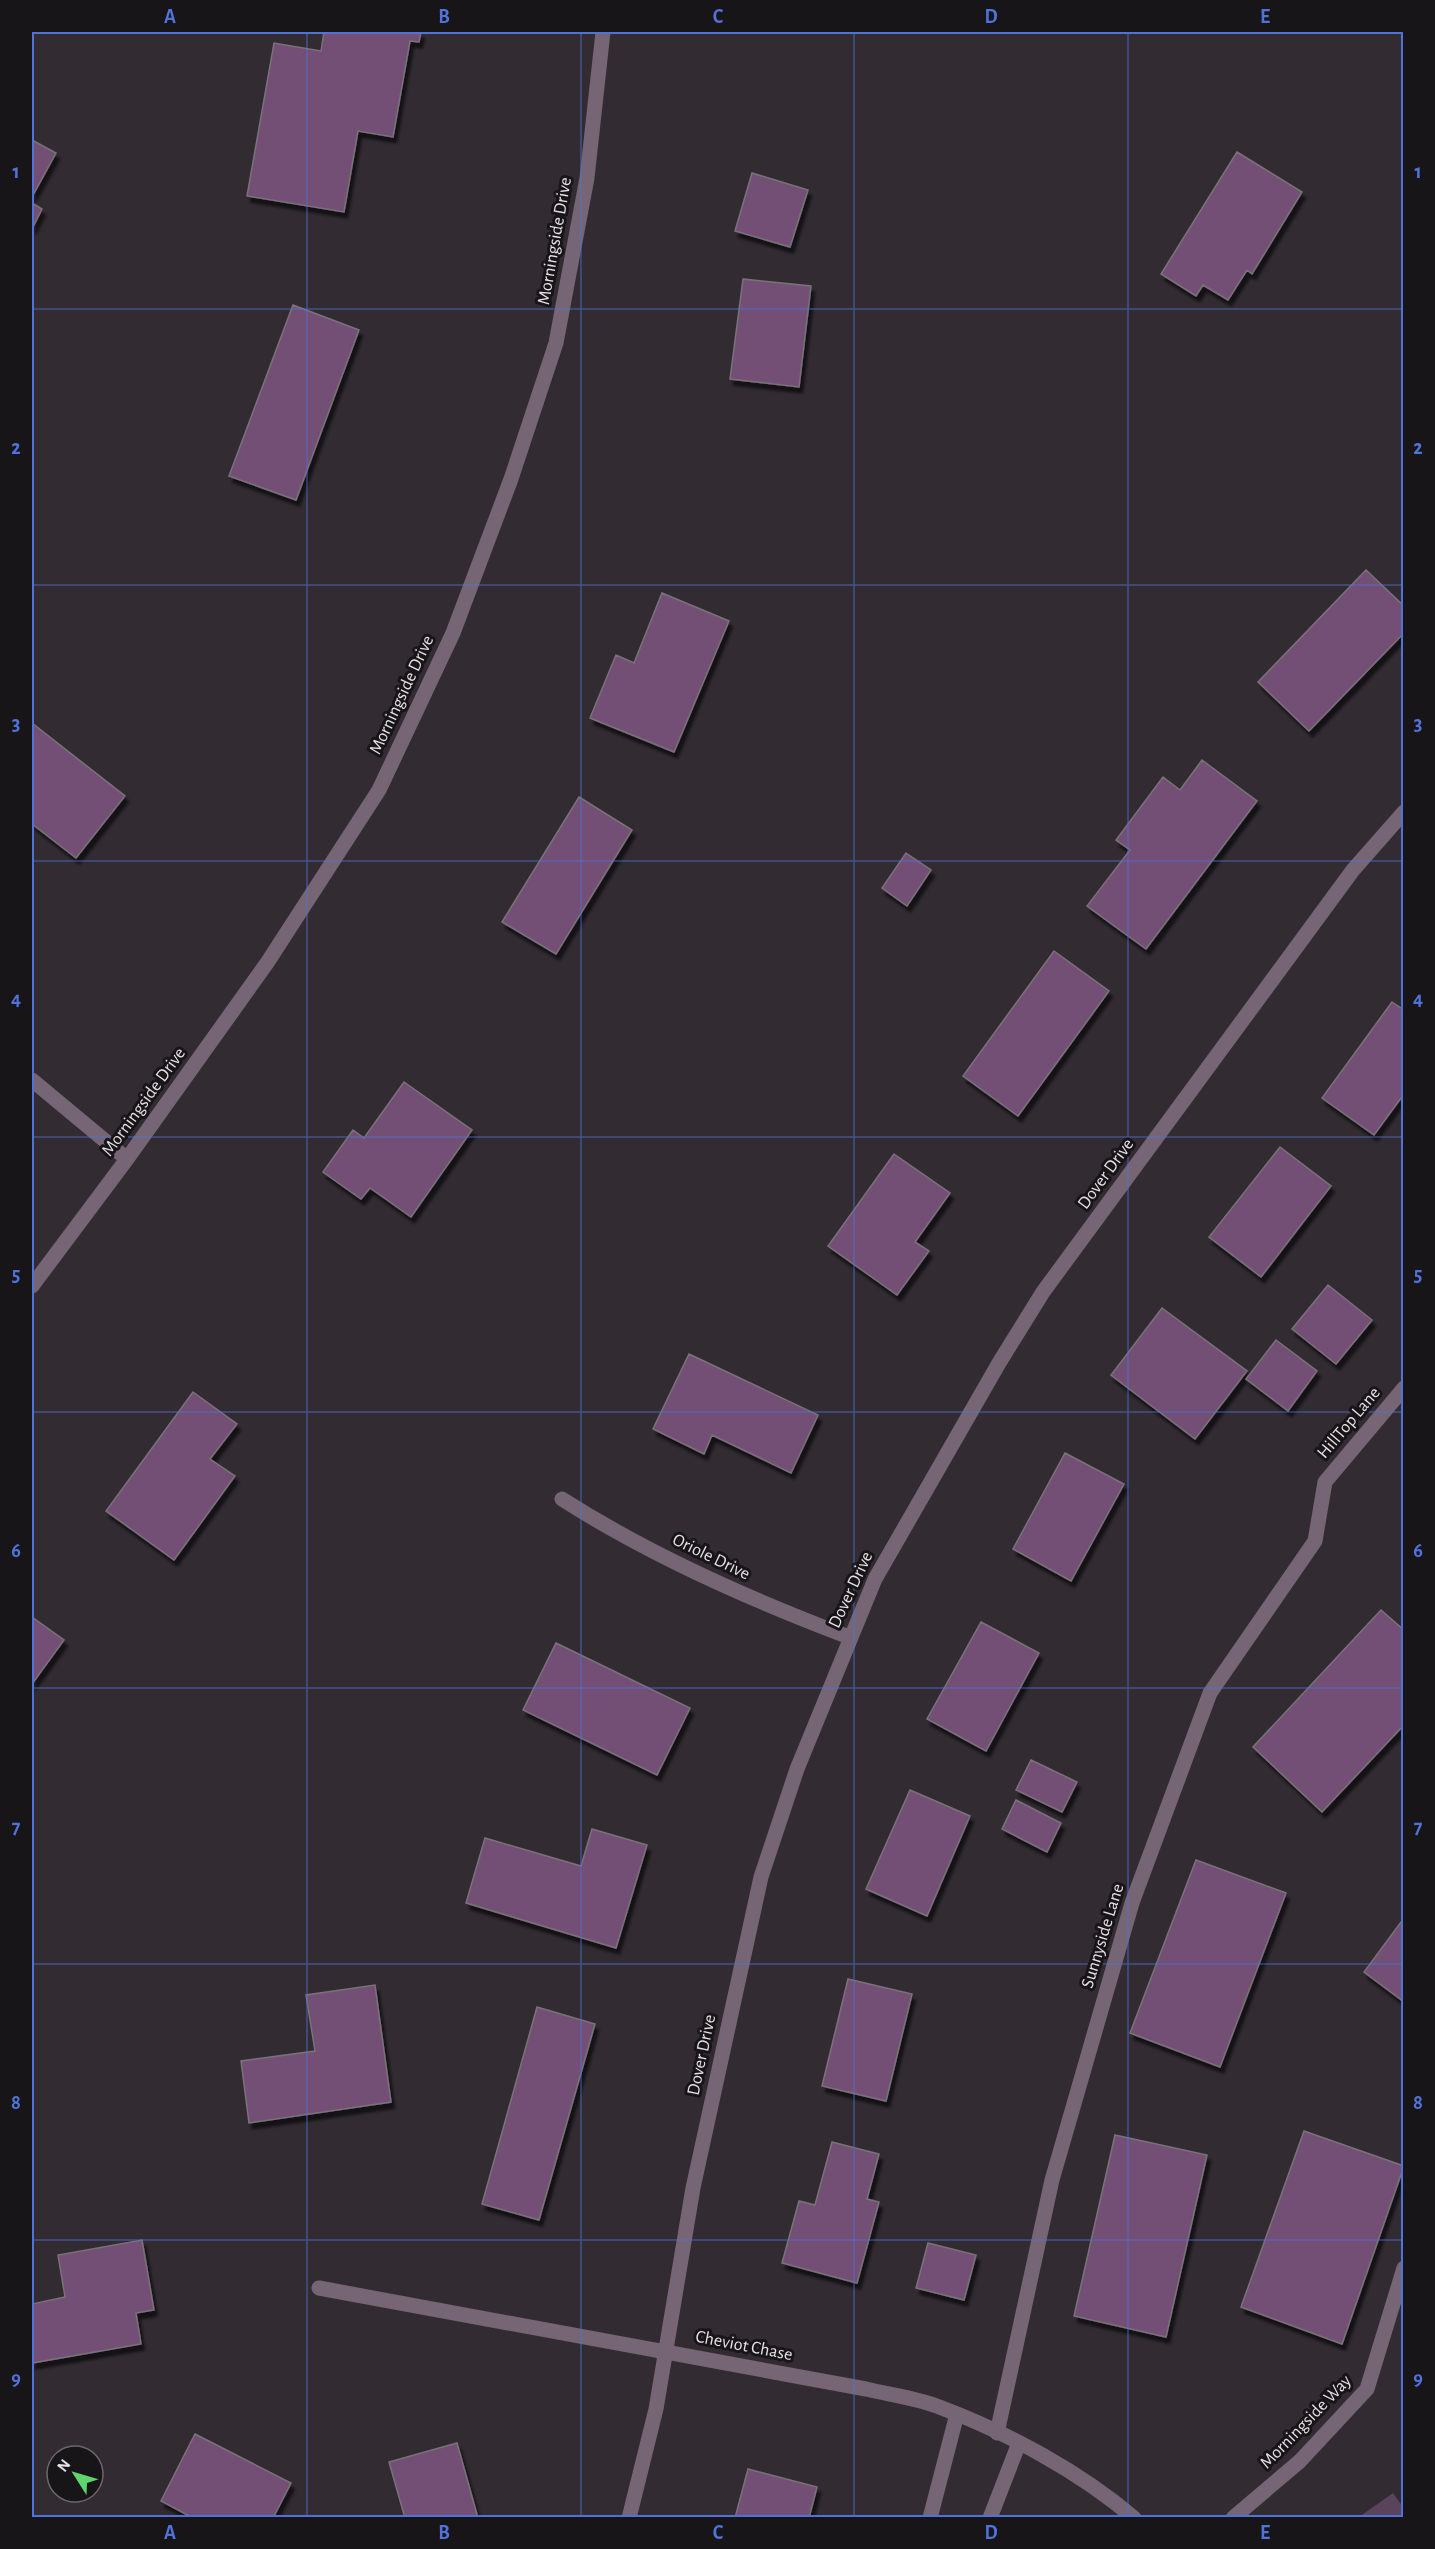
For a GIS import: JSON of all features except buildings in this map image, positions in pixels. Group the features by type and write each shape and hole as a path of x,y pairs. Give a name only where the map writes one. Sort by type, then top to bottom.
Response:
{"street":[{"name":"Morningside Drive","path":"32,1286 127,1159 267,963 379,790 453,633 511,479 556,343 586,178 603,32"},
{"name":"Dover Drive","path":"629,2517 656,2409 664,2350 693,2188 761,1877 796,1769 849,1637 875,1580 999,1363 1043,1292 1353,870 1404,812"},
{"path":"32,1080 127,1159"},
{"name":"HillTop Lane","path":"1325,1482 1404,1388"},
{"name":"Sunnyside Lane","path":"998,2433 1052,2180 1132,1903 1210,1693 1315,1541 1325,1482"},
{"name":"Oriole Drive","path":"562,1499 604,1526 770,1607 849,1637"},
{"name":"Morningside Way","path":"1233,2517 1300,2461 1367,2389 1404,2268"},
{"name":"Cheviot Chase","path":"319,2288 664,2350 866,2389 941,2407 1019,2443 1102,2491 1134,2517"},
{"path":"930,2517 957,2414"},
{"path":"990,2517 1019,2443"}],"shaded area":[{"path":"1393,2493 1403,2507 1403,2517 1359,2517"}]}
